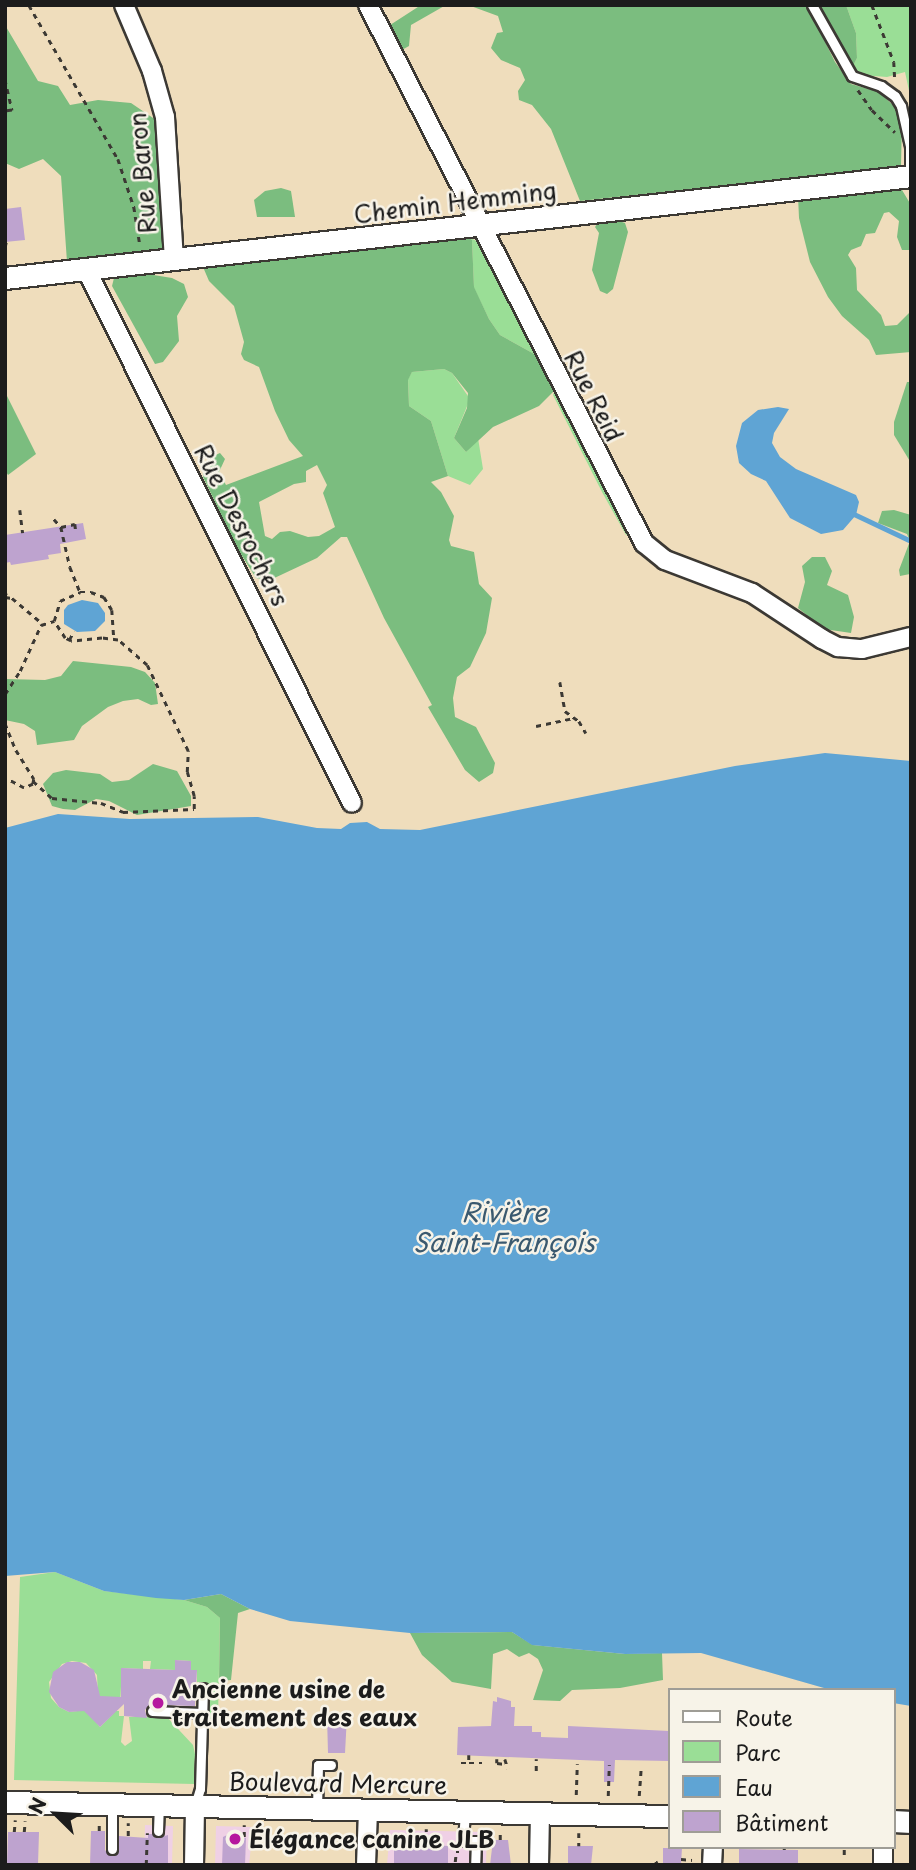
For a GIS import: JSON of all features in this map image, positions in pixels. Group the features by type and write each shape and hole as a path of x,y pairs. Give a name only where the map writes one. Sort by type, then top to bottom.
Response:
{"street":[{"name":"Rue Baron","path":"124,5 152,71 165,117 174,260"},
{"name":"Rue Reid","path":"368,5 607,474 648,548 665,559 752,593 821,639 838,647 862,649 911,637"},
{"name":"Chemin Hemming","path":"5,278 87,271 911,177"},
{"name":"Rue Desrochers","path":"87,271 352,803"},
{"name":"Boulevard Mercure","path":"10,1811 113,1805 153,1815 195,1806 668,1816"},
{"path":"194,1865 195,1806"},
{"path":"366,1865 368,1810"},
{"path":"539,1865 540,1814"}],"lane":[{"path":"812,5 852,76 881,86 891,93 901,106 910,146 911,177"},
{"path":"195,1806 200,1792 203,1688"},
{"path":"152,1711 202,1713"},
{"path":"317,1809 318,1765 331,1765"},
{"path":"112,1849 113,1805"},
{"path":"465,1812 463,1841 476,1842 475,1865"},
{"path":"153,1815 158,1831"}],"path":[{"path":"29,5 78,95 118,159 134,207 141,264"},
{"path":"872,5 894,62 896,79 891,93"},
{"path":"852,76 863,100 910,146"},
{"path":"5,79 12,110 5,111"},
{"path":"5,247 6,242"},
{"path":"20,510 23,533"},
{"path":"54,519 61,527 70,567 80,592"},
{"path":"61,527 75,524 76,532"},
{"path":"5,590 6,597 43,624"},
{"path":"5,723 16,750 32,772 33,781 52,798 101,803 123,812 194,809 194,796 187,772 188,751 154,677 137,655 114,639 69,640 60,633 54,621 60,601 80,592 91,592 104,597 112,610 114,639"},
{"path":"5,694 20,671 43,624 54,621"},
{"path":"69,640 74,631"},
{"path":"560,682 568,713 565,723"},
{"path":"568,713 586,733"},
{"path":"536,726 565,723 574,718"},
{"path":"5,778 24,788 33,781"},
{"path":"321,1719 327,1719"},
{"path":"469,1755 469,1763"},
{"path":"497,1759 497,1763 505,1764"},
{"path":"505,1759 508,1769"},
{"path":"536,1759 536,1771"},
{"path":"461,1763 482,1763"},
{"path":"576,1795 577,1764"},
{"path":"608,1796 609,1765"},
{"path":"639,1796 640,1766"},
{"path":"10,1811 14,1832"},
{"path":"146,1865 153,1815"},
{"path":"24,1832 25,1821"},
{"path":"99,1822 99,1831"},
{"path":"128,1823 128,1836"},
{"path":"235,1825 235,1835"},
{"path":"244,1825 244,1838"},
{"path":"426,1829 426,1842"},
{"path":"499,1840 500,1831"},
{"path":"579,1833 579,1846"},
{"path":"844,1849 844,1855"},
{"path":"455,1863 456,1852 476,1852"},
{"path":"681,1859 692,1860"}],"shaded area":[{"path":"145,1825 173,1826 172,1865 144,1865"},
{"path":"216,1826 253,1827 249,1865 215,1865"},
{"path":"390,1830 487,1832 486,1865 387,1865"}],"green space":[{"path":"421,5 446,5 411,25 409,46 400,51 387,27"},
{"path":"468,5 807,5 835,62 851,84 879,92 894,106 902,121 901,166 580,201 551,129 532,105 519,100 518,91 525,80 520,68 501,60 491,48 497,33 503,32 498,16"},
{"path":"817,5 846,5 856,33 857,58 852,68"},
{"path":"846,5 911,5 911,100 905,72 887,77 861,75 852,68 857,58 856,33"},
{"path":"5,25 38,81 58,86 70,105 98,100 131,103 156,120 164,245 161,251 67,262 61,176 43,159 19,169 5,163"},
{"path":"281,188 291,191 295,217 257,217 254,200 265,191"},
{"path":"902,190 911,205 911,250 902,250 897,237 899,221 889,212 884,213 875,233 866,234 861,246 851,250 848,255 856,268 857,290 881,315 885,326 897,325 911,311 911,352 876,355 869,340 842,316 828,297 810,262 799,218 798,196"},
{"path":"613,219 625,223 628,232 613,289 607,294 600,291 592,270 599,233 595,227 600,220"},
{"path":"468,237 481,243 536,355 500,335 489,319 474,288 472,240"},
{"path":"468,237 472,240 474,287 489,319 500,335 536,355 555,390 539,406 493,427 466,452 454,438 467,408 468,393 452,373 444,369 412,372 408,380 409,406 431,421 448,476 431,482 441,492 454,516 449,540 451,546 474,552 479,584 492,598 486,633 470,667 457,677 453,698 455,717 476,727 495,763 493,773 479,782 465,770 428,707 432,705 384,618 347,537 341,537 317,558 268,581 256,578 237,548 203,477 203,470 211,457 220,453 225,459 219,472 226,485 303,456 289,440 259,367 244,360 241,354 244,342 234,306 209,281 203,267","holes":["317,465 327,485 323,493 335,527 319,536 308,537 290,531 280,532 272,539 265,536 259,502 294,484 306,482 306,471"]},
{"path":"135,272 172,278 184,284 188,297 177,316 179,341 163,362 155,364 112,286 114,278 122,273"},
{"path":"444,369 452,373 470,399 454,438 466,452 478,438 483,469 470,485 448,476 431,421 409,406 408,379 412,372"},
{"path":"907,382 911,382 911,463 894,435 894,422"},
{"path":"555,390 630,534 626,535 602,492 553,395"},
{"path":"5,392 36,454 8,475 5,470"},
{"path":"894,510 911,515 911,586 910,574 900,576 899,570 910,541 907,534 878,523 882,511"},
{"path":"812,557 825,557 832,571 827,585 848,595 854,617 851,633 824,629 798,608 805,582 802,566"},
{"path":"73,661 131,667 145,672 155,683 158,704 151,705 138,699 123,701 108,707 82,726 74,740 37,745 35,731 24,724 5,720 5,679 45,680 61,676"},
{"path":"153,764 177,771 191,796 191,806 137,815 109,801 96,799 75,810 63,809 52,806 43,784 53,773 66,770 100,774 112,782 129,780"},
{"path":"55,1572 104,1591 184,1600 207,1607 220,1618 218,1718 207,1719 208,1683 197,1682 197,1671 191,1670 191,1661 175,1660 175,1670 150,1669 151,1661 143,1661 143,1669 122,1668 120,1705 98,1695 97,1675 86,1663 72,1661 62,1664 49,1682 51,1698 59,1707 69,1712 86,1710 100,1727 113,1714 110,1711 119,1711 119,1716 124,1716 121,1742 125,1746 132,1741 129,1717 166,1716 193,1745 194,1784 14,1780 20,1577"},
{"path":"221,1594 250,1609 238,1613 231,1680 219,1681 220,1618 207,1607 184,1600"},
{"path":"512,1632 533,1645 625,1654 662,1653 663,1680 620,1688 572,1690 560,1701 533,1700 543,1670 538,1659 529,1653 519,1657 507,1649 493,1654 491,1689 452,1682 422,1655 410,1633"}],"water":[{"path":"778,407 789,409 774,433 772,443 780,457 796,469 856,495 859,502 856,515 843,530 821,534 790,518 766,481 751,474 739,463 736,446 742,423 758,410"},
{"path":"82,600 98,603 105,613 105,621 95,631 77,632 64,624 64,610 68,605"},
{"name":"Rivière Saint-François","path":"825,753 911,761 911,1706 895,1703 895,1688 824,1688 701,1653 625,1654 532,1645 512,1632 410,1633 290,1621 250,1609 221,1594 184,1600 156,1598 104,1591 55,1572 5,1576 5,828 58,814 130,819 258,817 317,828 341,829 350,823 367,822 380,829 420,830 735,766"}],"building":[{"path":"21,207 25,240 5,242 5,209"},
{"path":"83,523 86,539 60,544 61,553 48,555 49,559 11,565 10,562 5,563 5,535"},
{"name":"Ancienne usine de traitement des eaux","path":"175,1660 191,1661 191,1670 197,1670 195,1706 149,1705 145,1710 147,1718 124,1716 124,1704 100,1727 84,1711 69,1712 59,1707 49,1692 53,1672 67,1662 80,1662 94,1670 100,1696 121,1697 121,1668 175,1670"},
{"path":"497,1697 511,1701 511,1707 515,1707 514,1726 532,1726 532,1732 541,1732 541,1737 568,1738 568,1726 668,1731 668,1761 615,1760 614,1782 604,1782 604,1761 457,1755 458,1727 491,1726 493,1701 497,1702"},
{"path":"327,1716 347,1716 345,1753 328,1753"},
{"path":"91,1831 105,1831 105,1850 111,1856 118,1852 119,1836 148,1838 148,1834 152,1834 158,1838 168,1835 168,1865 90,1865"},
{"path":"8,1832 39,1832 38,1865 7,1865"},
{"path":"227,1835 246,1838 245,1865 222,1865 223,1837"},
{"path":"493,1840 508,1840 511,1865 490,1865"},
{"path":"394,1842 448,1846 448,1865 394,1865"},
{"path":"568,1846 593,1846 591,1865 568,1865"},
{"path":"663,1848 682,1849 681,1865 663,1865"},
{"path":"739,1849 798,1850 798,1865 739,1865"}],"waterway":[{"path":"852,513 911,541"}],"place":[{"name":"Ancienne usine de traitement des eaux","path":"158,1703"},
{"name":"Élégance canine JLB","path":"235,1839"}]}
